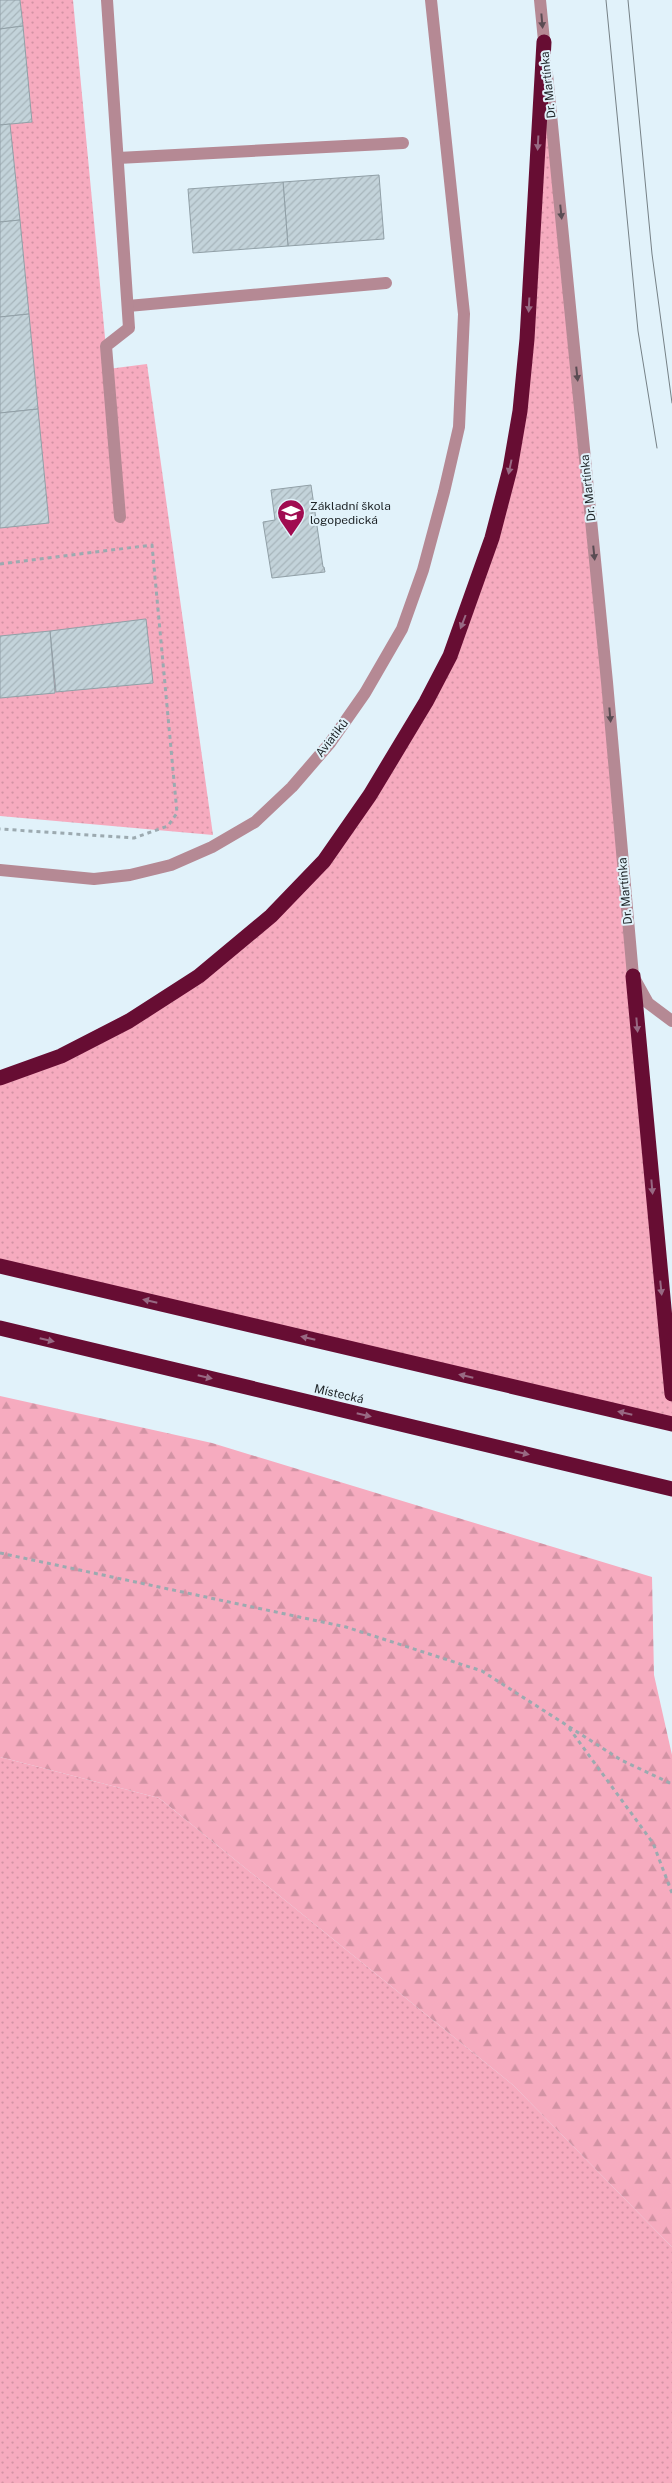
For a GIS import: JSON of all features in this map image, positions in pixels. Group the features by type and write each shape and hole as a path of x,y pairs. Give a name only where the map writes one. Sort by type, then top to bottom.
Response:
{"highway":[{"path":"0,1078 61,1056 129,1021 199,976 272,916 324,861 370,795 426,702 450,656 492,538 511,459 520,410 527,339 544,42"},
{"path":"633,976 656,1239 672,1394"},
{"path":"0,1266 672,1424"},
{"name":"Místecká","path":"0,1328 672,1489"}],"street":[{"path":"108,0 129,328 106,346 120,517"},
{"name":"Aviatiků","path":"0,870 94,879 130,875 171,865 212,847 255,822 292,787 330,743 365,693 402,629 423,570 459,427 464,314 431,0"},
{"name":"Dr. Martínka","path":"540,0 607,682 633,976"},
{"path":"118,158 403,143"},
{"path":"128,306 386,283"},
{"path":"633,976 648,1003 672,1021"}],"path":[{"path":"0,564 152,545 177,813 168,826 134,838 0,829"},
{"path":"0,1553 346,1627 482,1671 621,1760 672,1784"},
{"path":"567,1726 652,1843 672,1893"}],"green space":[{"path":"0,0 73,0 108,369 147,364 213,835 0,816"},
{"path":"544,42 672,1394 672,1419 0,1263 0,1078 12,1074 199,976 324,861 426,702 510,469"},
{"path":"0,1396 212,1443 652,1577 654,1675 672,1755 672,2247 513,2085 159,1798 0,1757"},
{"path":"0,1757 159,1798 513,2085 672,2247 672,2483 0,2483"}],"building":[{"path":"0,0 20,0 23,26 0,29"},
{"path":"23,26 32,122 0,125 0,29"},
{"path":"10,124 20,220 0,222 0,125"},
{"path":"379,175 384,239 288,246 283,182"},
{"path":"283,182 288,246 193,253 188,189"},
{"path":"20,220 29,314 0,317 0,222"},
{"path":"29,314 38,409 0,413 0,317"},
{"path":"38,409 49,523 0,528 0,413"},
{"path":"311,485 325,572 272,578 263,522 275,520 271,490"},
{"path":"146,619 153,683 56,692 50,631"},
{"path":"50,631 55,693 0,698 0,636"}],"tram line":[{"path":"606,0 638,331 657,448"},
{"path":"628,0 652,254 672,403"}],"place":[{"name":"Základní škola logopedická","path":"291,537"}]}
